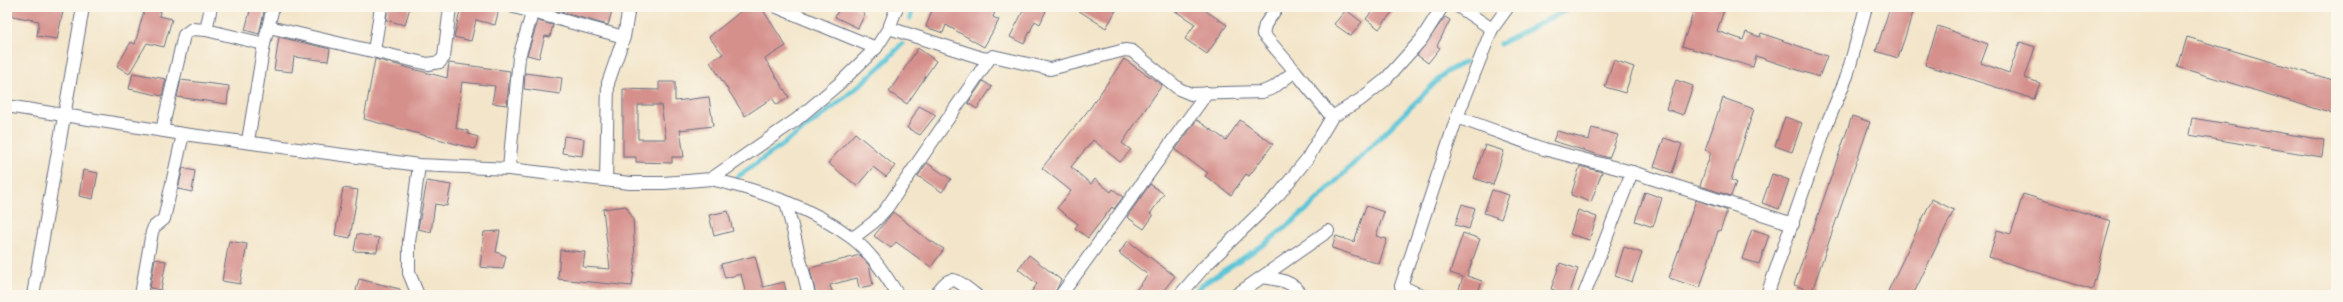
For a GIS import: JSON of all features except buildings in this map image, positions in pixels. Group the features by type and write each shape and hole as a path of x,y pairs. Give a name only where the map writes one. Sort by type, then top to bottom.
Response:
{"street":[{"path":"33,295 83,7"},
{"path":"206,30 211,7"},
{"path":"248,141 264,44 274,7"},
{"path":"374,51 382,7"},
{"path":"269,27 428,64 440,62 444,57 450,7"},
{"path":"514,7 534,10 624,37"},
{"path":"606,180 608,83 624,37 628,7"},
{"path":"777,7 876,48"},
{"path":"711,179 796,120 841,82 876,48 889,28 897,7"},
{"path":"1277,7 1265,25 1263,34 1332,117"},
{"path":"1180,295 1204,267 1279,194 1307,159 1332,117 1360,100 1385,80 1421,40 1442,7"},
{"path":"1459,7 1492,29"},
{"path":"1420,295 1400,291 1457,116 1492,29 1508,7"},
{"path":"1767,295 1826,126 1847,76 1866,7"},
{"path":"509,169 519,56 534,10"},
{"path":"889,28 989,59"},
{"path":"162,130 184,35 192,29 206,30 264,44"},
{"path":"853,238 874,222 886,209 989,59 993,56 1050,69 1125,50 1138,55 1179,89 1191,94 1262,92 1273,88 1295,71"},
{"path":"1061,295 1207,93"},
{"path":"7,106 183,134 248,141 420,165 509,169 606,180 664,183 711,179 755,189 815,214 853,238 869,254 898,295"},
{"path":"1457,116 1544,149 1632,172 1793,224"},
{"path":"141,295 152,232 154,227 164,219 183,134"},
{"path":"418,295 409,273 409,242 420,165"},
{"path":"1584,295 1632,172"},
{"path":"786,202 810,295"},
{"path":"1236,295 1328,231"},
{"path":"1262,277 1289,283 1299,290 1301,295"},
{"path":"936,295 944,282 949,279 956,280 976,295"}],"waterway":[{"path":"910,18 913,7"},
{"path":"1500,44 1572,7"},
{"path":"733,180 843,99 864,82 902,44"},
{"path":"1192,295 1203,284 1266,243 1310,207 1446,72 1465,62"}]}
